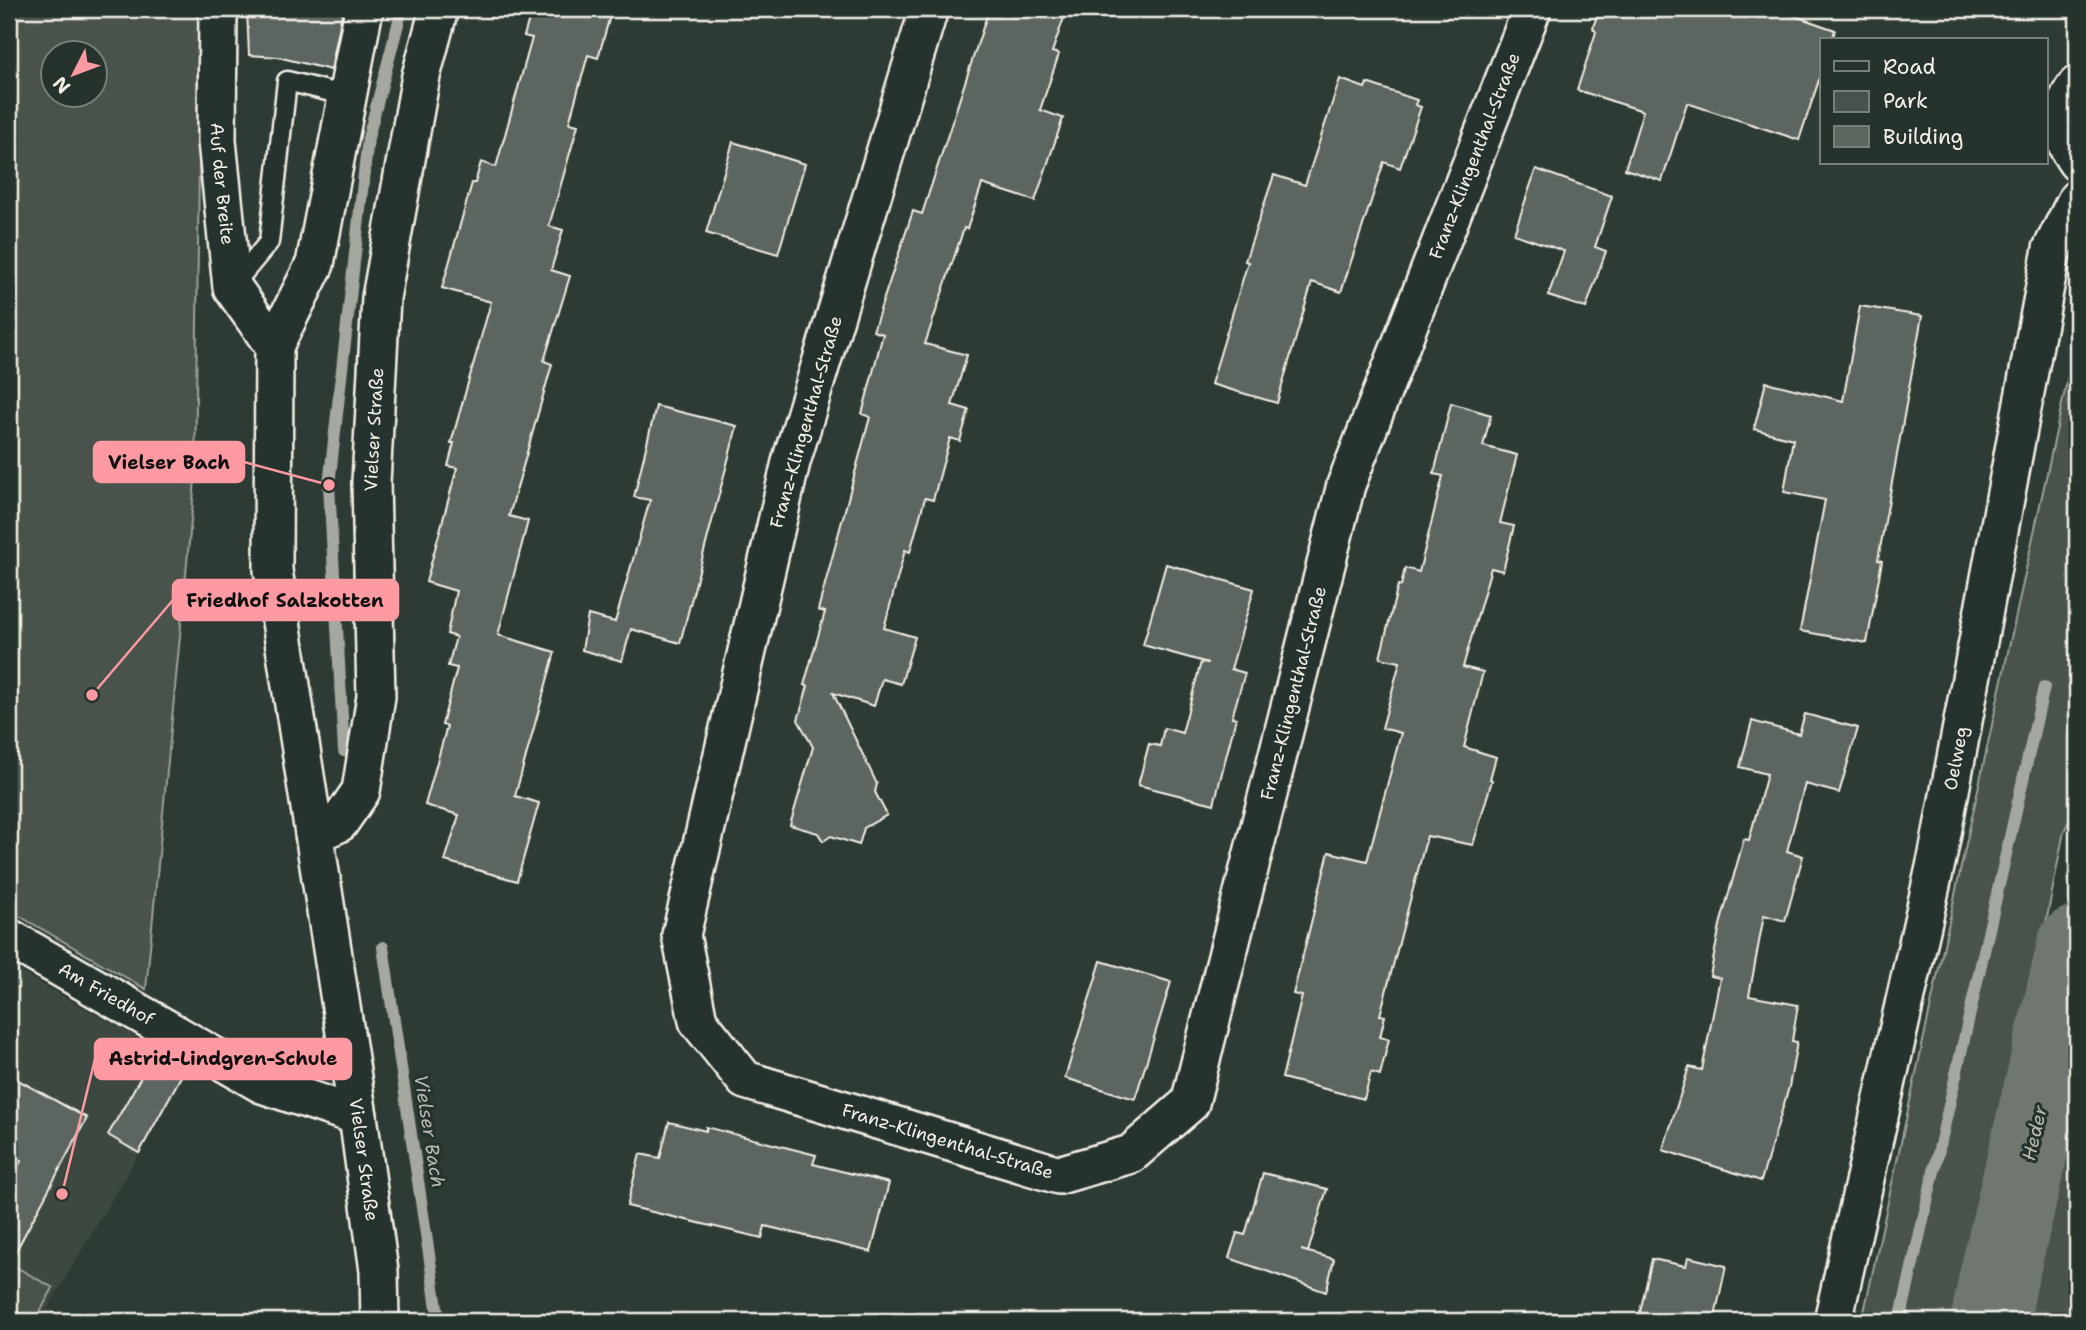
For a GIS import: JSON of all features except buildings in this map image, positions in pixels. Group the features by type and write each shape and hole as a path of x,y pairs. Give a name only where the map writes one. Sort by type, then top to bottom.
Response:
{"street":[{"name":"Auf der Breite","path":"218,9 217,141 232,287"},
{"name":"Vielser Straße","path":"364,9 315,264 275,346 273,570 358,1116 379,1271 380,1321"},
{"name":"Vielser Straße","path":"314,834 340,823 360,791 376,696 371,482 381,298 421,76 439,9"},
{"name":"Franz-Klingenthal-Straße","path":"929,9 791,462 681,935 698,1021 745,1080 1059,1175 1131,1154 1190,1103 1346,485 1532,9"},
{"path":"2077,85 2068,97 2062,114 2062,132 2068,149 2077,162"},
{"name":"Oelweg","path":"1833,1321 1938,854 2052,249 2077,199"},
{"path":"232,287 275,346"},
{"name":"Am Friedhof","path":"9,938 262,1084 358,1116"}],"lane":[{"path":"232,287 269,242 287,81 347,96"}],"shaded area":[{"path":"9,966 190,1067 40,1321 9,1321"}],"green space":[{"path":"9,9 201,9 195,480 146,989 9,910"},
{"path":"2071,363 2077,364 2077,805 2064,831 1968,1321 1862,1321"},
{"path":"2077,1067 2077,1321 2027,1321"},
{"path":"9,1263 53,1288 35,1321 9,1321"}],"waterway":[{"name":"Vielser Bach","path":"344,751 329,485 368,138 402,9"},
{"path":"1900,1321 2044,687"},
{"name":"Heder","path":"1990,1321 2077,945"},
{"name":"Vielser Bach","path":"383,947 439,1321"}],"place":[{"name":"Vielser Bach","path":"329,485"},
{"name":"Friedhof Salzkotten","path":"92,695"},
{"name":"Astrid-Lindgren-Schule","path":"62,1194"}]}
